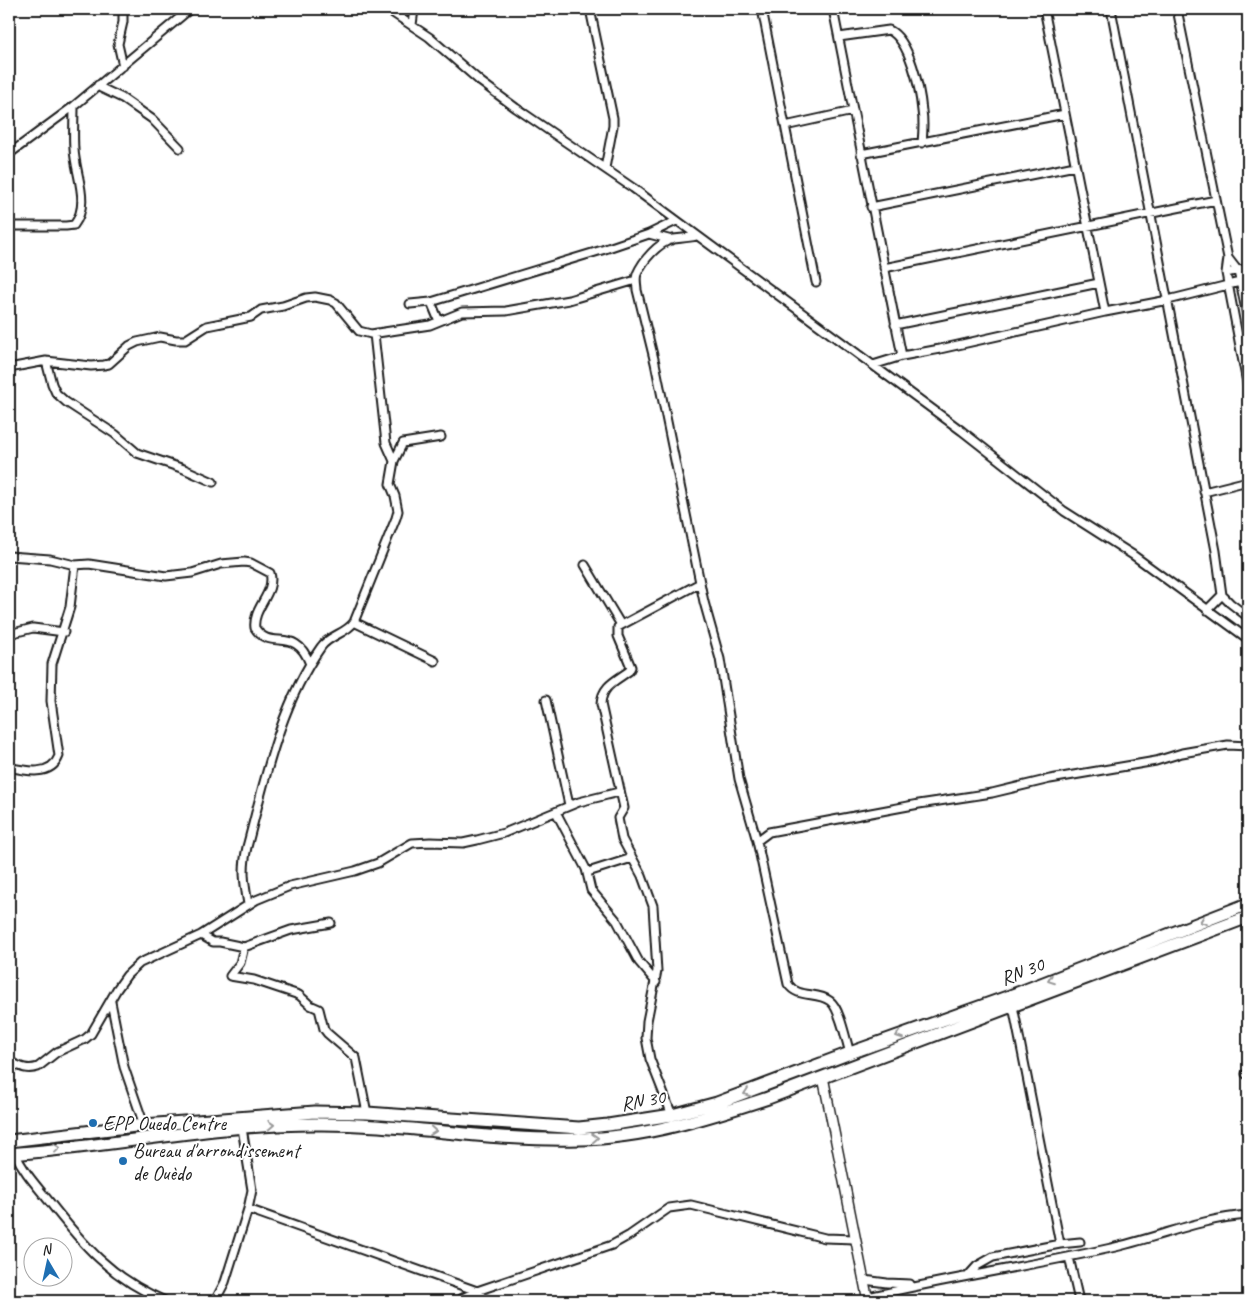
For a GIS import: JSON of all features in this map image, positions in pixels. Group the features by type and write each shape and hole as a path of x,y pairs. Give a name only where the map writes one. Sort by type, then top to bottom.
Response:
{"main road":[{"name":"RN 30","path":"9,1142 144,1125 315,1112 367,1113 578,1128 672,1114 726,1100 1010,996 1248,904"},
{"name":"RN 30","path":"12,1153 242,1128 316,1124 368,1126 519,1138 580,1140 658,1129 721,1114 824,1077 1248,917"}],"street":[{"path":"123,9 123,22 118,44 123,66"},
{"path":"9,154 74,106 190,9"},
{"path":"387,9 429,37 481,82 509,103 605,168 873,365 1064,511 1133,555 1248,639"},
{"path":"412,25 414,9"},
{"path":"590,9 613,118 605,168"},
{"path":"762,9 816,282"},
{"path":"833,9 902,356"},
{"path":"1044,9 1105,312"},
{"path":"1111,9 1216,551 1222,594 1230,603 1248,616"},
{"path":"1177,9 1228,258 1226,273 1246,362 1248,388"},
{"path":"839,37 889,30 895,33 901,41 914,70 922,111 922,143"},
{"path":"98,86 122,98 152,119 180,148"},
{"path":"9,226 66,226 74,225 78,220 82,209 82,198 74,150 74,106"},
{"path":"785,126 853,111"},
{"path":"862,154 1065,114"},
{"path":"871,207 1076,166"},
{"path":"884,268 1216,200"},
{"path":"410,304 430,302 602,250 649,234 676,221"},
{"path":"649,234 672,240"},
{"path":"696,236 672,240 654,250 637,274 636,280 700,583 720,659 739,779 757,841 788,984 795,992 831,1001 837,1011 850,1053"},
{"path":"1228,258 1244,281 1248,320"},
{"path":"1226,273 1248,268"},
{"path":"9,368 46,362 91,366 109,364 129,346 137,342 160,337 185,340 207,326 251,317 261,310 283,306 306,298 315,297 336,303 359,331 374,334 430,325 462,312 506,311 569,300 636,280"},
{"path":"873,365 902,356 1168,300 1244,281"},
{"path":"895,325 1099,283"},
{"path":"430,302 439,322"},
{"path":"1232,305 1246,303"},
{"path":"374,334 386,443 394,461"},
{"path":"46,362 56,393 66,402 115,434 137,453 178,466 213,482"},
{"path":"248,904 243,877 247,847 278,734 296,688 323,644 346,630 354,622 398,511 390,484 394,461 403,443 441,437"},
{"path":"1204,492 1248,481"},
{"path":"9,556 50,559 76,565 89,564 178,576 192,574 221,564 251,563 270,573 271,578 270,585 254,620 255,628 263,636 297,644 302,648 310,664"},
{"path":"9,767 38,771 46,770 58,760 59,753 51,701 51,672 54,656 64,632 70,608 76,565"},
{"path":"585,565 620,625"},
{"path":"672,1114 650,1059 646,1038 647,1021 656,982 653,906 642,876 621,836 618,818 624,808 601,704 601,695 604,690 631,667 618,636 617,630 620,625 700,583"},
{"path":"1207,610 1222,594"},
{"path":"354,622 434,661"},
{"path":"9,634 33,628 64,632"},
{"path":"546,700 569,805"},
{"path":"757,841 768,832 919,804 992,793 1050,779 1156,761 1218,746 1248,746"},
{"path":"9,1061 29,1070 38,1068 57,1052 85,1039 91,1034 127,975 140,963 201,935 248,904 290,886 378,864 412,844 430,842 463,843 477,840 504,833 569,805 619,792"},
{"path":"556,812 588,872 594,894 617,921 639,962 656,982"},
{"path":"588,872 632,858"},
{"path":"1248,917 1248,937"},
{"path":"201,935 213,942 244,947 292,930 332,923"},
{"path":"244,947 240,963 230,976 254,980 299,995 310,1005 319,1009 324,1029 327,1033 356,1058 367,1113"},
{"path":"111,1002 124,1067 144,1125"},
{"path":"1013,1006 1060,1244"},
{"path":"824,1077 868,1299 923,1284 1069,1257 1122,1245 1166,1231 1233,1216 1248,1215"},
{"path":"215,1301 225,1282 248,1209 252,1190 242,1128"},
{"path":"12,1153 63,1219 100,1261 136,1288 165,1301"},
{"path":"456,1301 612,1244 630,1235 661,1212 677,1206 691,1205 712,1209 825,1238 855,1239"},
{"path":"248,1209 477,1292 488,1301"},
{"path":"968,1276 978,1266 993,1257 1080,1242"},
{"path":"1069,1257 1079,1301"},
{"path":"864,1280 923,1284"}],"place":[{"name":"EPP Ouedo Centre","path":"93,1123"},
{"name":"Bureau d'arrondissement de Ouèdo","path":"123,1161"}]}
